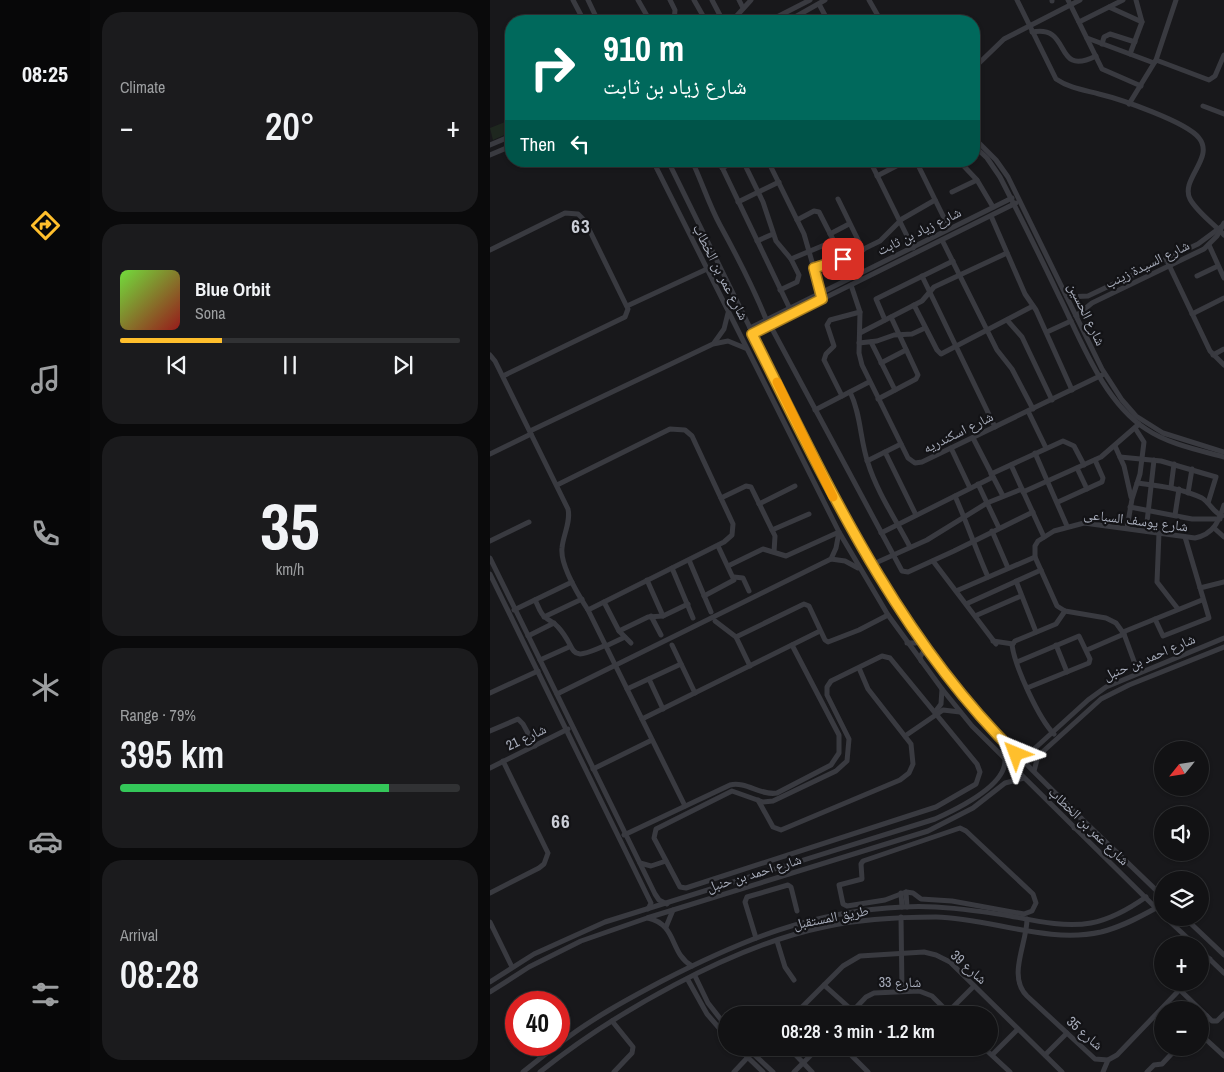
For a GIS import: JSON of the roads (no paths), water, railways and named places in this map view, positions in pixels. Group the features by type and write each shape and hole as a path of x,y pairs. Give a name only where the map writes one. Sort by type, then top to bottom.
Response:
{"street":[{"path":"573,0 581,15"},
{"path":"588,0 595,15"},
{"path":"638,0 647,15"},
{"path":"670,0 675,10 675,15"},
{"path":"694,0 703,15"},
{"path":"712,0 720,15"},
{"path":"739,0 743,8"},
{"path":"737,15 751,0"},
{"path":"786,15 810,0"},
{"path":"799,15 825,0"},
{"path":"869,0 877,15"},
{"path":"1017,0 1056,79 1081,90 1129,104 1171,120 1198,136 1203,149 1202,156 1190,186 1189,195 1193,202 1222,229"},
{"path":"980,62 999,44 1029,25 1070,2 1080,0"},
{"path":"1079,22 1123,0"},
{"path":"1130,54 1142,22 1136,0"},
{"path":"1129,104 1155,62 1176,0"},
{"path":"1070,2 1104,71 1141,86"},
{"path":"819,4 825,15"},
{"path":"1109,7 1142,22"},
{"path":"1032,32 1046,30 1054,35 1065,55 1072,60 1080,62 1096,56"},
{"path":"1102,44 1104,37 1110,34 1135,42"},
{"path":"1087,38 1209,80 1216,76 1224,57"},
{"path":"1203,106 1224,114"},
{"path":"490,145 505,139"},
{"name":"شارع الحسين","path":"980,144 996,160 1019,198 1076,316 1102,375 1136,416 1173,439 1224,457"},
{"path":"490,155 505,149"},
{"name":"شارع الحسين","path":"980,152 994,167 1013,201 1071,320 1117,403 1137,426 1173,439 1224,452"},
{"name":"شارع عمر بن الخطاب","path":"656,167 839,532 859,568 906,642 960,712 1005,760 1154,906"},
{"name":"شارع عمر بن الخطاب","path":"671,167 820,471 871,565 918,636 970,703 1016,754 1154,888"},
{"path":"695,167 720,225 733,245 759,300 766,319"},
{"path":"746,167 758,192 773,234 791,259 799,275 799,280 780,290"},
{"path":"771,167 797,220 809,252 822,299"},
{"path":"872,167 915,253"},
{"path":"876,176 894,167"},
{"path":"919,167 949,228"},
{"path":"965,167 977,180 994,207"},
{"path":"722,168 789,307"},
{"path":"952,192 977,180"},
{"path":"738,202 779,182"},
{"name":"شارع زياد بن ثابت","path":"751,331 770,324 992,216 1019,198"},
{"path":"838,199 863,250"},
{"path":"814,268 843,259 863,250 886,237 899,221 935,200"},
{"name":"شارع زياد بن ثابت","path":"751,331 766,319 789,307 949,228 994,207 1013,201"},
{"path":"797,220 814,211 819,212 843,259"},
{"path":"490,250 565,213 578,214 585,220 628,311 625,317 503,376"},
{"path":"992,216 1026,294 1047,332 1072,390"},
{"path":"684,224 696,218"},
{"path":"830,234 849,224"},
{"name":"شارع السيدة زينب","path":"1076,316 1092,303 1209,245 1222,229"},
{"name":"شارع السيدة زينب","path":"1067,297 1088,296 1198,244 1222,229"},
{"path":"757,241 773,234"},
{"path":"942,240 998,350 1012,369 1046,448"},
{"path":"791,259 834,241"},
{"path":"1209,245 1224,278"},
{"path":"860,333 926,298 934,287 1008,253"},
{"path":"878,399 916,379 918,375 899,334 876,299 953,260"},
{"path":"1166,260 1213,355 1224,365"},
{"path":"1197,276 1218,266"},
{"path":"627,306 707,269"},
{"path":"922,276 996,427"},
{"name":"شارع اسكندريه","path":"851,285 860,312 860,359 869,382 908,458 918,463 1102,375"},
{"path":"1192,314 1224,298"},
{"path":"914,305 938,352 944,354 1034,306"},
{"path":"713,344 724,329 728,312"},
{"path":"842,396 824,360 826,354 834,346 827,325 830,320 860,312"},
{"path":"1007,320 1022,338 1052,400"},
{"path":"1047,332 1071,320"},
{"path":"770,324 900,569 905,572 933,561 1033,512"},
{"path":"859,343 871,342 899,334 912,334 925,328"},
{"path":"490,454 531,432 713,344 733,342 747,350"},
{"path":"871,342 895,390"},
{"path":"1213,355 1224,349"},
{"path":"882,363 906,350"},
{"path":"490,355 503,376 569,513 561,552 572,582 606,645 685,806"},
{"path":"816,410 869,382"},
{"path":"850,392 856,406 857,420 867,461 910,547"},
{"path":"871,565 934,536 987,503 1049,480 1095,460 1115,446 1137,426 1144,442 1127,528"},
{"path":"557,485 670,430 680,428 692,436 733,527 730,538 718,546 588,610"},
{"path":"973,438 1003,496"},
{"path":"880,533 1059,442 1071,443 1084,464"},
{"path":"867,461 901,444"},
{"path":"1115,446 1132,499"},
{"path":"951,448 970,488"},
{"path":"885,452 916,515"},
{"path":"1036,453 1067,526"},
{"path":"1120,457 1142,458 1174,464 1216,477 1208,503"},
{"path":"1058,502 1087,490 1103,480 1095,460"},
{"path":"1146,531 1154,460"},
{"path":"805,465 815,461"},
{"path":"1171,487 1174,464"},
{"path":"1011,465 1044,537 1035,546 1035,557 1054,602 1065,611 1106,618 1116,623 1124,633 1138,672"},
{"path":"1077,468 1087,490"},
{"path":"1188,492 1192,469"},
{"path":"810,475 814,471 820,471"},
{"path":"1137,483 1171,487 1188,492 1208,503 1222,517"},
{"path":"978,484 999,528"},
{"path":"721,498 748,485 760,504 776,540 774,552"},
{"path":"760,504 795,486"},
{"path":"1175,515 1179,489"},
{"path":"955,496 988,577"},
{"path":"1224,505 1222,517 1214,528 1224,536"},
{"path":"1130,507 1192,519 1222,517"},
{"path":"772,530 809,514"},
{"path":"490,541 529,522"},
{"name":"شارع يوسف السباعى","path":"1044,537 1067,526 1089,523 1185,537 1201,536 1214,528"},
{"path":"992,531 1008,568"},
{"path":"728,566 762,549 786,556 839,532"},
{"path":"830,560 836,548 839,532"},
{"path":"1159,533 1157,582 1178,609"},
{"path":"1155,619 1163,636 1209,618 1202,600 1185,537"},
{"path":"718,546 734,578"},
{"path":"956,591 1035,557"},
{"path":"490,558 655,894 662,902 668,904"},
{"path":"689,560 711,612"},
{"path":"557,694 830,560 845,561 859,568"},
{"path":"933,561 995,643 1013,644 1058,622 1065,611"},
{"path":"672,568 693,618"},
{"path":"966,604 1041,570"},
{"path":"490,574 651,903 648,909"},
{"path":"704,596 733,581 734,578"},
{"path":"734,578 742,578 749,591"},
{"path":"647,580 663,616"},
{"path":"509,612 572,582"},
{"path":"1016,582 1036,632"},
{"path":"1200,588 1224,582"},
{"path":"975,616 1021,596"},
{"path":"544,617 582,599"},
{"path":"535,600 544,617 559,628 574,652 582,654 625,637"},
{"path":"1087,650 1202,600"},
{"path":"604,602 619,631 631,643"},
{"path":"619,631 652,616 663,616 688,604"},
{"path":"736,637 804,604 809,606 825,640 830,642 888,615"},
{"path":"652,616 661,635"},
{"path":"715,621 736,637 750,666"},
{"path":"528,636 554,623"},
{"path":"642,719 820,631"},
{"path":"906,642 910,644 916,643 918,636"},
{"path":"1017,662 1079,636 1087,650 1090,662 1027,688"},
{"name":"شارع احمد بن حنبل","path":"1016,754 1024,755 1033,750 1096,694 1138,672 1224,638"},
{"path":"1214,642 1216,650"},
{"path":"619,837 733,784 767,793 777,793 835,762 840,749 839,735 792,644"},
{"path":"1013,644 1017,662 1027,688 1042,719 1058,738"},
{"path":"672,645 695,693"},
{"path":"1056,645 1067,672"},
{"path":"540,660 569,646"},
{"name":"شارع احمد بن حنبل","path":"1034,771 1038,756 1093,706 1110,694 1224,647"},
{"path":"922,662 921,654 926,652 931,655"},
{"path":"882,656 889,657 934,715 979,768 976,784 956,798 936,807 684,888 678,885 654,838 655,831 659,827 732,791 758,800 773,801 836,771 846,763 849,757 849,739 826,690 831,682 859,668 882,656"},
{"path":"627,689 681,664"},
{"path":"758,800 773,827 781,830 900,780 909,773 914,759 911,744 868,689 859,668"},
{"path":"490,693 538,671"},
{"path":"649,679 663,709"},
{"path":"934,715 941,704 942,689"},
{"path":"905,736 934,715 946,709 960,712"},
{"path":"490,731 518,719 524,724 535,746"},
{"name":"شارع 21","path":"490,768 572,727"},
{"path":"593,769 652,740"},
{"name":"شارع احمد بن حنبل","path":"490,982 512,967 558,942 605,922 734,884 935,819 960,806 999,778 1004,770 1005,760"},
{"path":"490,893 544,864 548,853 503,761"},
{"name":"شارع احمد بن حنبل","path":"490,992 554,953 608,931 928,830 973,808 1005,784 1024,778"},
{"path":"1074,828 1081,827 1081,818"},
{"path":"960,828 966,831 1034,894 1036,903 1032,911 1024,914 952,901 920,899 913,893 904,892 885,900 846,906 843,904 839,887 840,884 862,878 861,864 863,861 960,828"},
{"path":"1092,845 1094,836 1100,836"},
{"path":"648,879 649,871 666,860"},
{"path":"639,862 654,866"},
{"path":"734,884 736,890"},
{"path":"756,938 745,902 748,897 788,885 791,887 797,911"},
{"path":"904,892 904,907"},
{"path":"648,897 655,894"},
{"name":"طريق المستقبل","path":"570,1036 604,1012 683,970 756,938 823,916 904,907 954,909 1068,924 1091,923 1116,915 1146,897"},
{"name":"طريق المستقبل","path":"540,1072 612,1021 695,976 777,941 822,927 902,918 938,917 1064,935 1094,933 1123,924 1154,909"},
{"path":"666,927 673,910"},
{"path":"647,918 660,922 666,927 683,960 683,970"},
{"path":"902,918 902,991"},
{"name":"شارع 35","path":"1027,919 1027,929 1018,972 1020,987 1095,1059 1108,1060 1118,1055 1179,991"},
{"path":"490,922 512,967"},
{"path":"605,922 608,931"},
{"path":"1175,926 1185,936"},
{"path":"1193,926 1224,955"},
{"path":"777,941 785,967 794,980"},
{"path":"736,946 742,955"},
{"name":"شارع 39","path":"803,1006 843,966 856,957 866,954 924,952 941,957 974,986 1062,1072"},
{"path":"1210,959 1224,973"},
{"path":"683,960 692,966"},
{"path":"695,976 708,1003 718,1016"},
{"path":"688,980 707,1014 718,1027"},
{"path":"824,985 844,1006"},
{"path":"957,1006 974,986"},
{"path":"643,991 648,1001"},
{"name":"شارع 33","path":"858,1006 866,997 874,993 902,991 927,993 941,1006"},
{"path":"1181,991 1191,1001"},
{"path":"1209,1018 1215,1022 1224,1014"},
{"path":"612,1021 633,1047 632,1053 614,1072"},
{"path":"998,1049 1018,1029"},
{"path":"1045,1055 1067,1033"},
{"path":"1209,1042 1224,1056"},
{"name":"طريق المستقبل","path":"523,1072 543,1056"},
{"path":"755,1056 773,1072"},
{"path":"796,1056 812,1072"},
{"path":"794,1072 810,1056"},
{"path":"852,1056 868,1072"},
{"path":"993,1056 1010,1072"},
{"path":"1147,1072 1154,1065 1162,1064 1170,1056"},
{"path":"734,1072 748,1058 763,1072"},
{"path":"1104,1072 1108,1060"}],"district":[{"name":"63","path":"581,226"},
{"name":"66","path":"561,821"}]}
